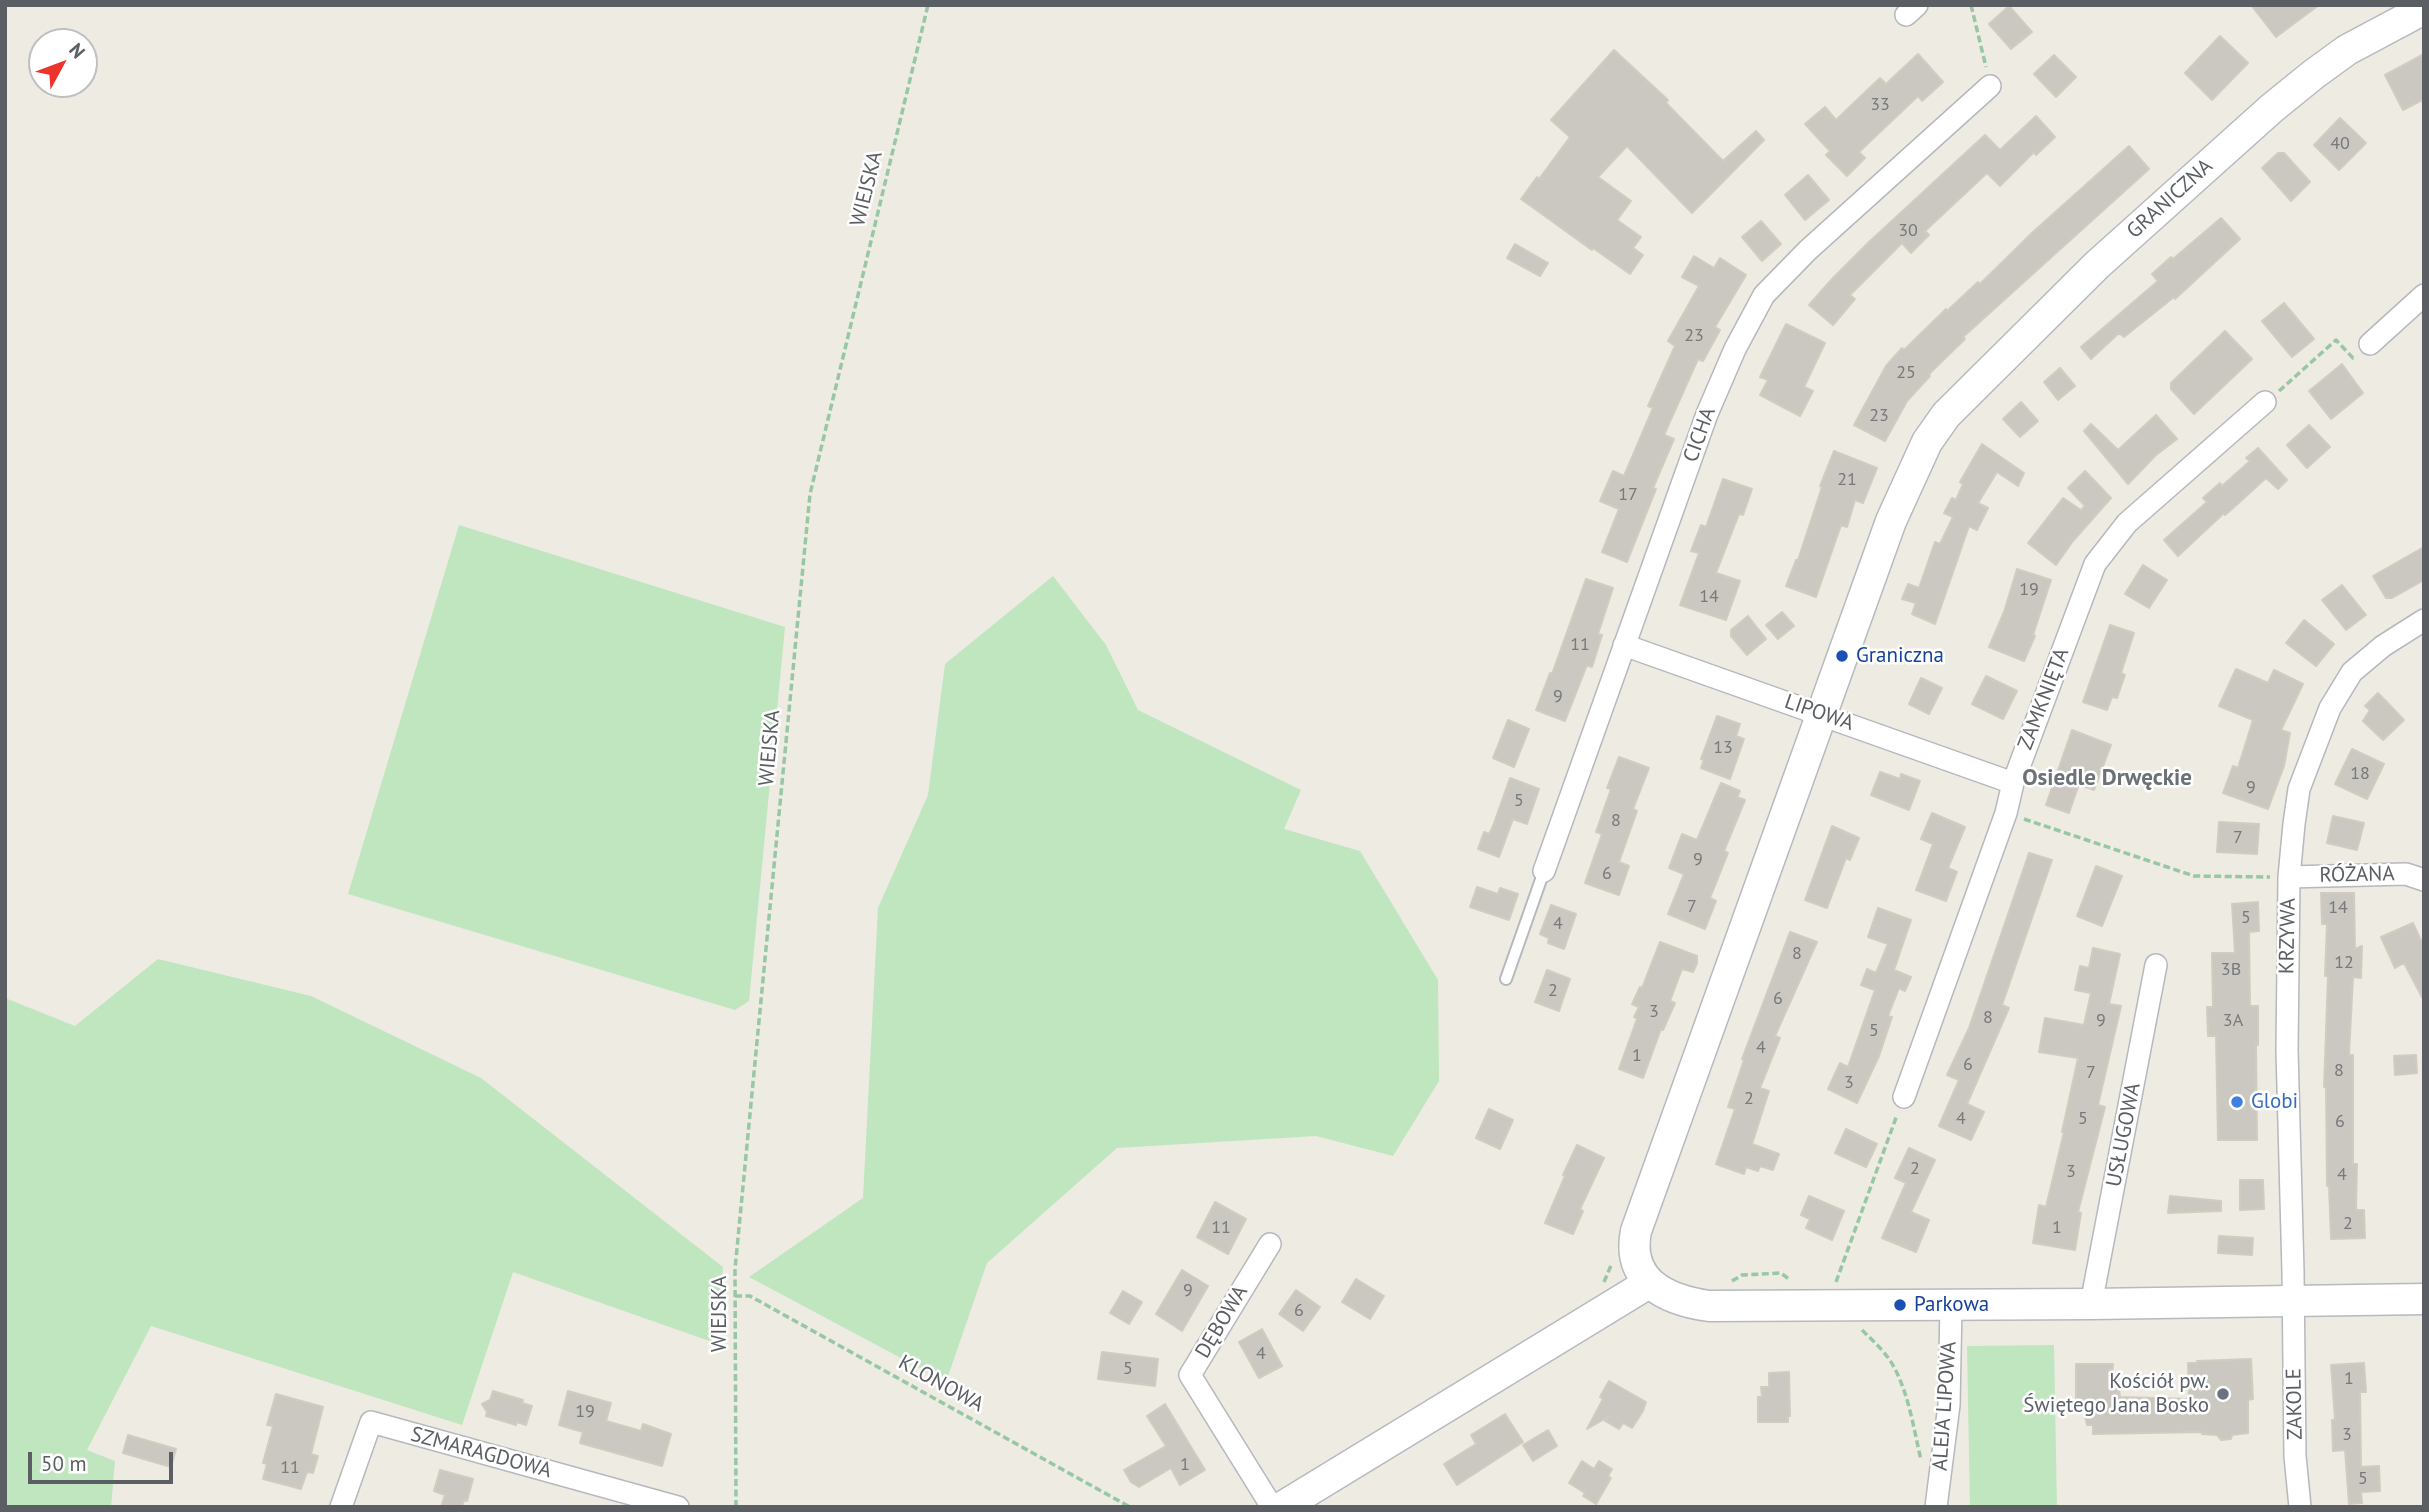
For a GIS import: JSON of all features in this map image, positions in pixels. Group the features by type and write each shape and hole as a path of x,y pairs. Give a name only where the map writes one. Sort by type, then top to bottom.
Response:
{"street":[{"name":"GRANICZNA","path":"1650,1283 1636,1264 1633,1243 1636,1231 1891,521 1927,442 1946,415 2096,265 2272,108 2347,50 2424,9"},
{"name":"CICHA","path":"1544,871 1707,414 1735,349 1764,295 1808,250 1990,86"},
{"path":"2370,344 2424,295"},
{"name":"ZAMKNIĘTA","path":"1904,1097 2006,813 2013,783 2095,564 2127,523 2265,402"},
{"name":"KRZYWA","path":"2294,1301 2287,1049 2289,877 2299,789 2330,708 2352,672 2383,646 2424,620"},
{"name":"LIPOWA","path":"1624,645 2013,783"},
{"name":"RÓŻANA","path":"2289,877 2406,874 2424,880"},
{"name":"USŁUGOWA","path":"2091,1304 2155,965"},
{"name":"DĘBOWA","path":"1270,1244 1190,1376 1272,1507"},
{"path":"1282,1507 1650,1283 1678,1299 1709,1306 2424,1300"},
{"name":"ZAKOLE","path":"2294,1301 2295,1456 2300,1507"},
{"name":"ALEJA LIPOWA","path":"1936,1507 1949,1405 1951,1305"},
{"name":"SZMARAGDOWA","path":"341,1507 371,1422 678,1507"}],"lane":[{"path":"1506,979 1544,871"}],"path":[{"name":"WIEJSKA","path":"736,1507 737,1255 810,494 928,5"},
{"path":"1971,5 1990,86"},
{"path":"2265,402 2336,340 2353,358 2370,344"},
{"path":"2006,813 2194,876 2289,877"},
{"path":"1827,1305 1904,1097"},
{"name":"KLONOWA","path":"735,1296 750,1296 1130,1507"},
{"path":"1856,1324 1881,1348 1894,1367 1902,1387 1924,1471"}],"green space":[{"path":"459,525 785,627 749,1001 735,1010 348,894"},
{"path":"1053,576 1106,645 1138,710 1301,790 1284,829 1360,851 1438,980 1439,1081 1393,1156 1316,1136 1117,1148 987,1263 946,1382 749,1277 863,1198 878,908 928,795 945,664"},
{"path":"158,959 311,996 481,1078 723,1267 715,1343 513,1272 462,1425 151,1326 87,1450 115,1461 111,1507 5,1507 5,998 75,1026"},
{"path":"2054,1345 2057,1507 1970,1507 1967,1346"}],"building":[{"path":"2251,5 2319,5 2276,37"},
{"path":"2009,6 2032,32 2011,49 1989,24"},
{"path":"2220,36 2248,63 2212,100 2185,73"},
{"path":"1614,50 1668,100 1666,103 1723,161 1756,131 1764,140 1692,213 1627,146 1598,177 1631,201 1617,220 1641,237 1633,248 1643,255 1630,274 1521,199 1570,137 1551,120"},
{"path":"1918,54 1943,82 1922,101 1918,96 1859,152 1865,158 1847,176 1826,155 1830,151 1805,124 1825,107 1836,120 1880,78 1886,84"},
{"path":"2424,54 2424,99 2403,110 2385,75"},
{"path":"2054,55 2076,77 2056,97 2034,74"},
{"path":"2036,116 2055,137 2036,155 2034,152 2000,186 1987,173 1925,231 1929,235 1911,253 1902,243 1850,295 1855,299 1833,325 1809,305 1869,242 1985,135 2000,150"},
{"path":"2340,118 2366,143 2339,170 2314,145"},
{"path":"2129,146 2149,169 1963,337 1965,339 1929,374 1907,401 1885,441 1854,425 1886,366 1902,348 1904,350 1978,282 1980,284 2033,232"},
{"path":"2278,153 2284,153 2310,182 2291,201 2262,168"},
{"path":"1808,175 1829,200 1805,220 1785,195"},
{"path":"2221,218 2240,239 2175,299 2174,297 2124,337 2119,333 2091,359 2081,347 2158,281 2152,274"},
{"path":"1761,221 1781,244 1762,261 1742,237"},
{"path":"1515,244 1548,263 1540,276 1507,258"},
{"path":"1694,256 1714,268 1720,258 1746,275 1715,327 1720,330 1703,361 1698,359 1664,435 1674,439 1653,488 1656,489 1627,562 1602,552 1619,509 1600,501 1613,471 1624,476 1653,408 1648,406 1675,346 1668,341 1699,286 1682,277"},
{"path":"2284,303 2314,339 2292,357 2262,321"},
{"path":"1786,324 1825,343 1804,387 1813,391 1800,416 1760,395 1768,380 1760,377"},
{"path":"2225,331 2252,359 2194,414 2171,389 2171,383"},
{"path":"2342,364 2363,393 2331,419 2309,391"},
{"path":"2060,368 2075,386 2058,400 2044,382"},
{"path":"2021,402 2038,421 2020,437 2003,419"},
{"path":"2156,415 2177,439 2156,455 2128,484 2084,431 2091,424 2118,450"},
{"path":"2309,425 2330,447 2307,468 2287,445"},
{"path":"1982,444 2024,473 2018,486 1997,472 1978,503 1988,508 1977,530 1969,526 1935,624 1912,614 1916,603 1902,599 1908,584 1919,588 1935,542 1940,544 1953,517 1944,513 1952,498 1956,500 1963,484 1960,482"},
{"path":"2258,448 2287,480 2278,489 2266,478 2178,556 2164,540 2207,502 2203,498 2220,483 2222,486 2250,461 2246,458"},
{"path":"1834,451 1877,468 1863,503 1855,500 1847,527 1841,525 1816,597 1786,586 1798,560 1822,487 1820,486"},
{"path":"2085,471 2111,498 2056,565 2028,543 2063,498 2081,510 2085,506 2068,488"},
{"path":"1723,479 1752,489 1743,515 1739,514 1716,573 1740,581 1726,620 1680,605 1699,553 1691,551 1701,525 1706,527"},
{"path":"2424,547 2424,580 2392,598 2386,598 2373,576"},
{"path":"2143,565 2167,580 2149,608 2125,594"},
{"path":"2017,569 2051,580 2033,635 2035,636 2024,661 1989,647 2004,612"},
{"path":"1586,579 1613,588 1598,634 1602,635 1592,667 1587,665 1565,721 1536,710 1550,673 1552,674"},
{"path":"2342,585 2366,615 2346,630 2322,600"},
{"path":"1782,612 1794,626 1778,639 1766,625"},
{"path":"1748,616 1766,639 1747,655 1731,636 1731,630"},
{"path":"2304,620 2334,644 2316,666 2286,643"},
{"path":"2110,625 2134,633 2121,673 2125,675 2117,698 2112,697 2107,710 2083,702"},
{"path":"2236,669 2268,683 2274,670 2303,684 2281,730 2290,733 2284,766 2268,809 2223,793 2233,766 2238,768 2253,720 2219,706"},
{"path":"1986,676 2017,691 2003,719 1972,704"},
{"path":"1921,678 1942,688 1929,714 1909,704"},
{"path":"2378,693 2404,720 2383,740 2363,721 2370,710 2365,706"},
{"path":"1717,716 1740,724 1736,736 1744,739 1730,779 1701,768 1704,760 1701,759"},
{"path":"1508,720 1529,729 1514,767 1493,758"},
{"path":"2072,730 2111,745 2094,790 2079,784 2069,813 2046,805"},
{"path":"2352,749 2384,764 2367,799 2335,784"},
{"path":"1619,757 1649,768 1633,809 1637,811 1619,862 1629,866 1619,895 1585,883 1602,834 1596,832 1611,789 1607,788"},
{"path":"1880,772 1900,779 1901,774 1920,781 1909,810 1871,795"},
{"path":"1510,778 1539,789 1527,824 1513,819 1499,857 1478,849 1484,832 1489,834 1493,826"},
{"path":"1721,783 1740,791 1737,797 1745,800 1724,851 1728,853 1710,898 1716,901 1705,929 1668,914 1684,874 1669,868 1682,834 1697,840"},
{"path":"1932,813 1965,827 1948,868 1957,872 1946,901 1916,890 1933,844 1921,839"},
{"path":"2333,816 2364,823 2357,850 2327,843"},
{"path":"2219,822 2259,824 2257,854 2217,852"},
{"path":"1832,826 1859,838 1850,860 1846,858 1827,908 1805,900"},
{"path":"2029,853 2052,860 2002,1005 2009,1008 1967,1104 1984,1112 1971,1140 1939,1126 1959,1080 1947,1075 1969,1028"},
{"path":"2096,866 2122,876 2102,926 2077,916"},
{"path":"1477,887 1498,894 1500,888 1518,894 1509,920 1470,907"},
{"path":"2321,893 2354,893 2355,949 2362,946 2361,978 2353,977 2349,1055 2353,1055 2353,1164 2357,1164 2356,1210 2364,1210 2365,1238 2331,1239 2324,1087 2327,924 2322,924"},
{"path":"2258,902 2259,931 2249,932 2250,1006 2258,1006 2257,1140 2218,1140 2216,1036 2208,1036 2207,1007 2213,1007 2212,953 2235,953 2232,904"},
{"path":"1551,905 1576,914 1564,949 1548,943 1549,938 1540,934"},
{"path":"1878,908 1911,920 1894,970 1911,977 1905,991 1899,988 1888,1016 1892,1017 1879,1056 1857,1103 1828,1089 1840,1063 1848,1067 1875,990 1861,985 1867,969 1876,973 1888,944 1868,937"},
{"path":"2413,923 2424,947 2424,1001 2404,963 2395,968 2381,937"},
{"path":"1790,932 1817,942 1775,1036 1780,1038 1760,1088 1769,1091 1752,1144 1779,1154 1773,1170 1760,1166 1758,1171 1746,1167 1744,1174 1716,1164 1735,1109 1728,1107 1744,1060 1742,1059"},
{"path":"1660,942 1697,956 1697,963 1693,972 1682,969 1670,1001 1675,1003 1663,1030 1661,1029 1643,1078 1619,1069 1637,1019 1634,1017 1639,1007 1632,1004 1640,987 1642,988"},
{"path":"2093,948 2120,954 2109,1004 2121,1006 2098,1105 2105,1107 2078,1212 2081,1213 2075,1250 2033,1243 2039,1205 2046,1207 2078,1058 2039,1052 2045,1018 2084,1025 2091,993 2075,990 2080,966 2089,968"},
{"path":"1547,970 1570,979 1559,1011 1535,1002"},
{"path":"2416,1055 2417,1073 2395,1075 2394,1056"},
{"path":"1489,1109 1513,1120 1500,1149 1476,1138"},
{"path":"1846,1129 1877,1144 1866,1167 1835,1153"},
{"path":"1577,1145 1604,1158 1580,1209 1583,1211 1573,1234 1545,1223"},
{"path":"1909,1148 1935,1160 1911,1212 1929,1220 1916,1252 1882,1238 1906,1183 1895,1178"},
{"path":"2240,1180 2263,1180 2264,1209 2240,1210"},
{"path":"1809,1196 1844,1211 1832,1240 1806,1228 1810,1219 1801,1215"},
{"path":"2170,1196 2221,1201 2221,1211 2168,1213"},
{"path":"1215,1202 1246,1219 1228,1254 1197,1237"},
{"path":"2219,1236 2253,1238 2252,1255 2218,1253"},
{"path":"1182,1270 1208,1286 1182,1331 1156,1314"},
{"path":"1356,1279 1384,1296 1370,1319 1342,1302"},
{"path":"1296,1290 1320,1307 1303,1331 1279,1314"},
{"path":"1123,1291 1142,1302 1129,1324 1110,1313"},
{"path":"1262,1329 1282,1366 1259,1378 1239,1342"},
{"path":"1102,1352 1158,1359 1155,1386 1098,1379"},
{"path":"2251,1359 2253,1399 2248,1400 2248,1433 2232,1435 2231,1439 2221,1440 2217,1435 2202,1434 2203,1432 2093,1434 2093,1425 2087,1425 2083,1407 2076,1407 2076,1364 2113,1364 2112,1378 2118,1378 2120,1397 2189,1399 2188,1363"},
{"path":"2364,1363 2366,1392 2360,1392 2361,1467 2379,1466 2380,1491 2361,1492 2362,1503 2349,1504 2345,1450 2333,1451 2332,1420 2335,1420 2331,1365"},
{"path":"1789,1372 1788,1422 1758,1422 1758,1397 1762,1397 1761,1387 1769,1387 1769,1373"},
{"path":"1609,1381 1646,1402 1643,1411 1632,1428 1623,1423 1619,1429 1605,1421 1608,1417 1587,1429 1603,1399 1600,1397"},
{"path":"493,1391 523,1400 522,1403 532,1406 526,1425 517,1422 516,1425 486,1416 487,1412 482,1404 490,1400"},
{"path":"568,1391 611,1403 606,1421 641,1431 643,1424 671,1434 662,1466 580,1443 583,1432 559,1425"},
{"path":"276,1394 323,1407 311,1454 318,1456 313,1473 307,1472 301,1489 263,1479 267,1464 263,1463 273,1426 267,1425"},
{"path":"1165,1404 1205,1470 1180,1485 1171,1468 1139,1487 1131,1482 1124,1470 1166,1446 1147,1416"},
{"path":"1505,1414 1523,1442 1457,1485 1444,1464 1476,1444 1471,1435"},
{"path":"1548,1430 1557,1446 1533,1461 1523,1445"},
{"path":"128,1435 176,1449 171,1467 123,1453"},
{"path":"1582,1461 1594,1469 1599,1461 1612,1469 1608,1476 1611,1478 1596,1504 1569,1483"},
{"path":"440,1470 473,1479 467,1501 464,1500 462,1507 441,1507 445,1495 434,1491"}],"place":[{"name":"Graniczna","path":"1842,656"},
{"name":"Globi","path":"2237,1102"},
{"name":"Parkowa","path":"1900,1305"},
{"name":"Kościół pw. Świętego Jana Bosko","path":"2223,1394"}],"district":[{"name":"Osiedle Drwęckie","path":"2107,778"}]}
